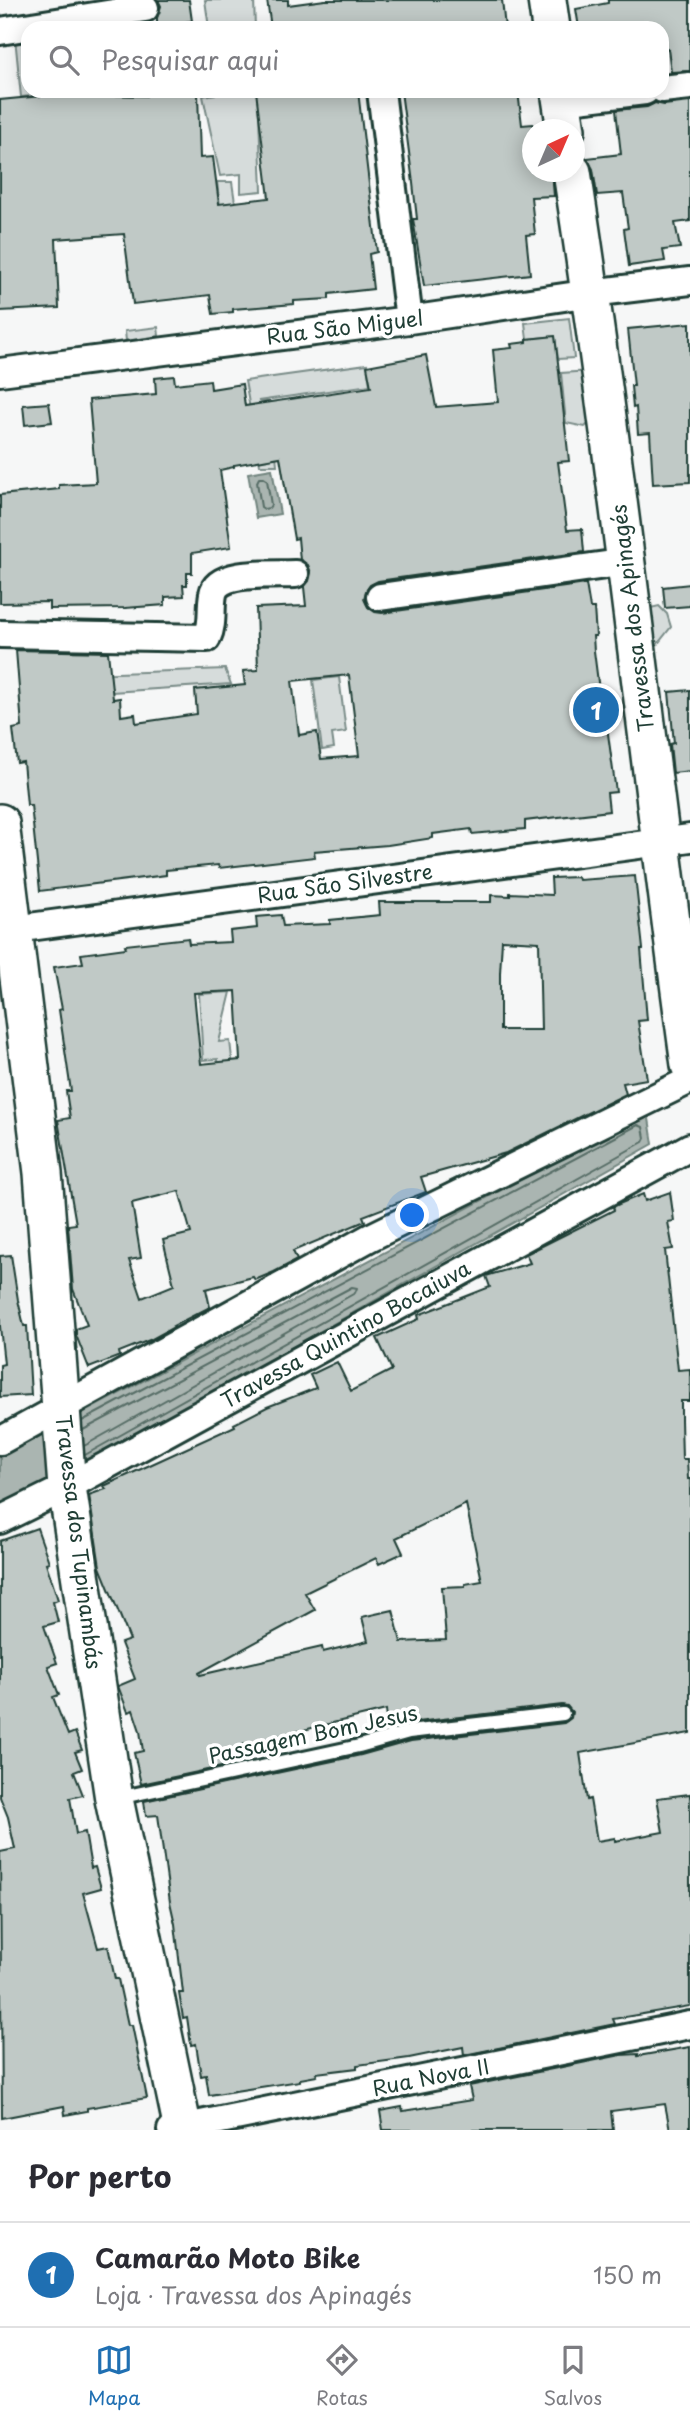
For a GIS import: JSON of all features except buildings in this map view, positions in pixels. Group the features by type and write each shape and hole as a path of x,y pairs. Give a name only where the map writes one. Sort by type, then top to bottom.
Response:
{"street":[{"path":"547,0 550,21"},
{"path":"54,21 129,7"},
{"path":"0,31 21,27"},
{"path":"669,88 690,86"},
{"path":"381,98 409,320"},
{"path":"562,107 609,98"},
{"name":"Travessa dos Apinagés","path":"574,182 627,562 674,839 690,1065"},
{"name":"Rua São Miguel","path":"0,372 690,281"},
{"path":"380,597 627,562"},
{"path":"0,634 207,638 211,629 213,590 219,583 229,577 295,574"},
{"name":"Travessa dos Tupinambás","path":"0,822 6,930 43,1173 67,1487 114,1798 179,2129"},
{"name":"Rua São Silvestre","path":"6,930 674,839"},
{"path":"0,1441 369,1238 690,1080"},
{"name":"Travessa Quintino Bocaiuva","path":"0,1520 67,1487 690,1147"},
{"name":"Rua Nova II","path":"179,2129 690,2025"}],"lane":[{"name":"Passagem Bom Jesus","path":"114,1798 359,1746 409,1732 563,1714"}],"shaded area":[{"path":"205,0 254,0 255,21 208,21"},
{"path":"21,36 21,97 15,37"},
{"path":"203,98 258,98 262,191 241,193 241,174 220,176"},
{"path":"217,182 232,182 240,236 224,239"},
{"path":"569,318 574,358 558,359 555,336 527,339 525,323"},
{"path":"158,327 159,336 126,341 125,331"},
{"path":"367,364 370,385 258,401 271,402 277,465 260,465 245,381"},
{"path":"590,371 595,417 585,427 566,423 561,373"},
{"path":"659,606 667,614 671,627 656,646 642,642 642,610"},
{"path":"225,669 231,684 21,698 90,674"},
{"path":"339,677 346,732 332,734 334,748 322,750 313,680"},
{"path":"231,992 219,1042 230,1041 234,1077 219,1078 218,1059 203,1060 199,994"}],"water":[{"path":"272,469 280,514 256,518 248,473"},
{"path":"648,1112 653,1144 79,1467 0,1507 0,1457"}],"place":[{"name":"Camarão Moto Bike","path":"596,710"}]}
